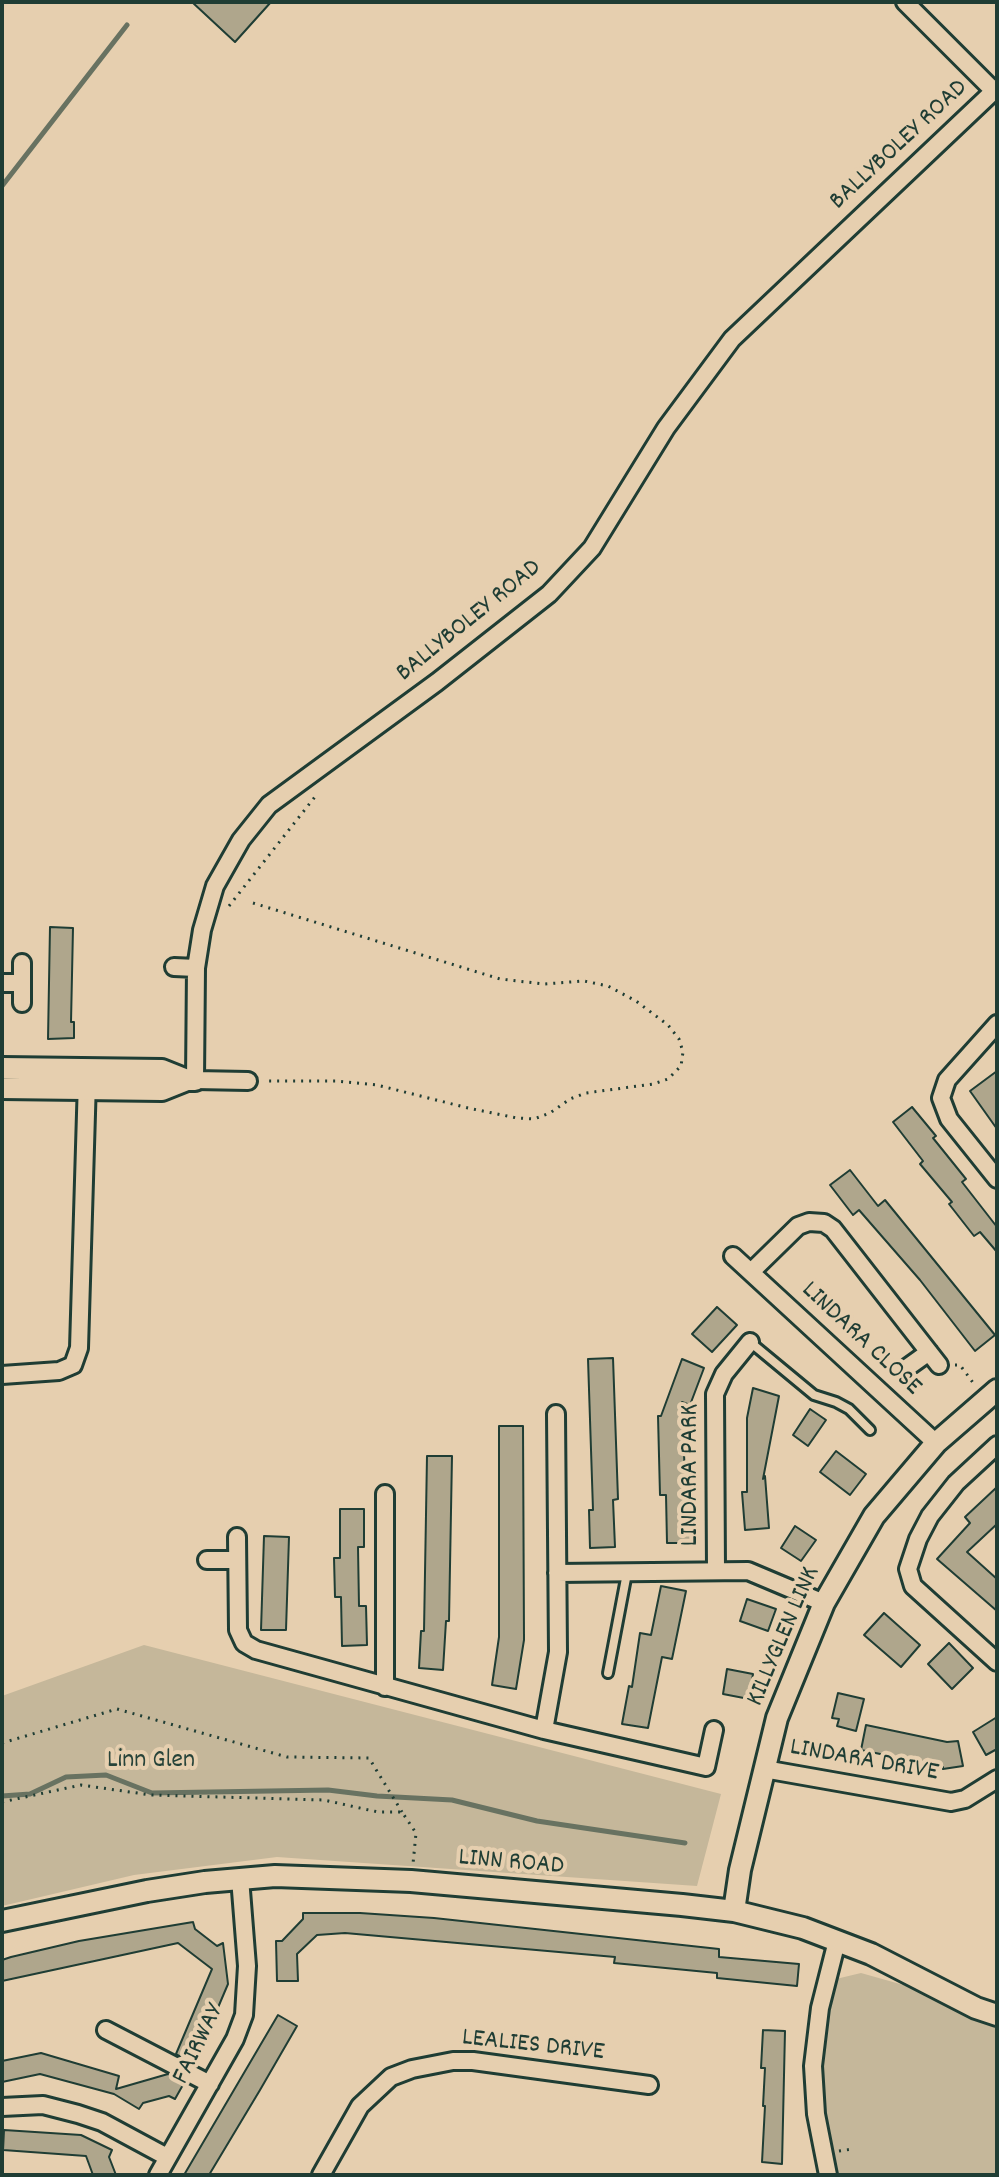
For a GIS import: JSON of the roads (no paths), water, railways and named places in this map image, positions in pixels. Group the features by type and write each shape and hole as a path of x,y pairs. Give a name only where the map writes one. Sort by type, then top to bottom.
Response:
{"street":[{"path":"905,2 995,90"},
{"name":"BALLYBOLEY ROAD","path":"191,1080 196,968 202,930 215,886 225,866 269,805 437,682 549,594 592,548 666,428 732,339 995,90"},
{"path":"22,963 22,1003"},
{"path":"174,967 196,968"},
{"path":"2,983 22,983"},
{"path":"997,1024 947,1080 941,1098 949,1119 997,1179"},
{"path":"2,1068 162,1090 191,1080 248,1081"},
{"path":"2,1088 87,1079"},
{"path":"2,1375 59,1371 73,1365 79,1348 87,1079"},
{"name":"LINDARA CLOSE","path":"751,1272 798,1226 809,1222 824,1223 833,1229 934,1358 908,1367"},
{"name":"LINDARA CLOSE","path":"733,1256 936,1443"},
{"name":"LINDARA PARK","path":"716,1570 715,1394 724,1374 750,1342"},
{"name":"KILLYGLEN LINK","path":"734,1911 740,1870 777,1718 824,1603 874,1516 936,1443 992,1394"},
{"path":"544,1730 557,1663 556,1414"},
{"path":"997,1445 956,1483 930,1516 908,1569 913,1586 997,1662"},
{"path":"385,1494 385,1687"},
{"path":"237,1537 238,1630 244,1643 256,1650 544,1730 706,1767 714,1730"},
{"path":"207,1560 236,1560"},
{"name":"LINDARA PARK","path":"557,1573 748,1571 824,1603"},
{"name":"LINDARA DRIVE","path":"764,1769 951,1802 962,1800 997,1779"},
{"name":"LINN ROAD","path":"2,1921 147,1891 240,1878 311,1876 411,1881 734,1911 792,1925 871,1954 976,2008 997,2015"},
{"name":"FAIRWAY","path":"158,2175 235,2039 246,2004 247,1966 240,1878"},
{"path":"828,2175 816,2114 813,2066 820,2008 837,1941"},
{"path":"106,2030 210,2084"},
{"name":"LEALIES DRIVE","path":"321,2175 360,2106 391,2077 412,2069 453,2061 473,2061 649,2085"},
{"path":"2,2107 43,2105 78,2114 102,2122 167,2157"}],"lane":[{"path":"750,1342 814,1395 849,1409 870,1430"},
{"path":"608,1673 628,1572"}],"waterway":[{"path":"2,186 127,25"},
{"path":"2,1796 30,1794 66,1777 106,1775 152,1793 328,1790 452,1800 537,1821 685,1843"}],"park label":[{"name":"Linn Glen","path":"151,1762"}]}
